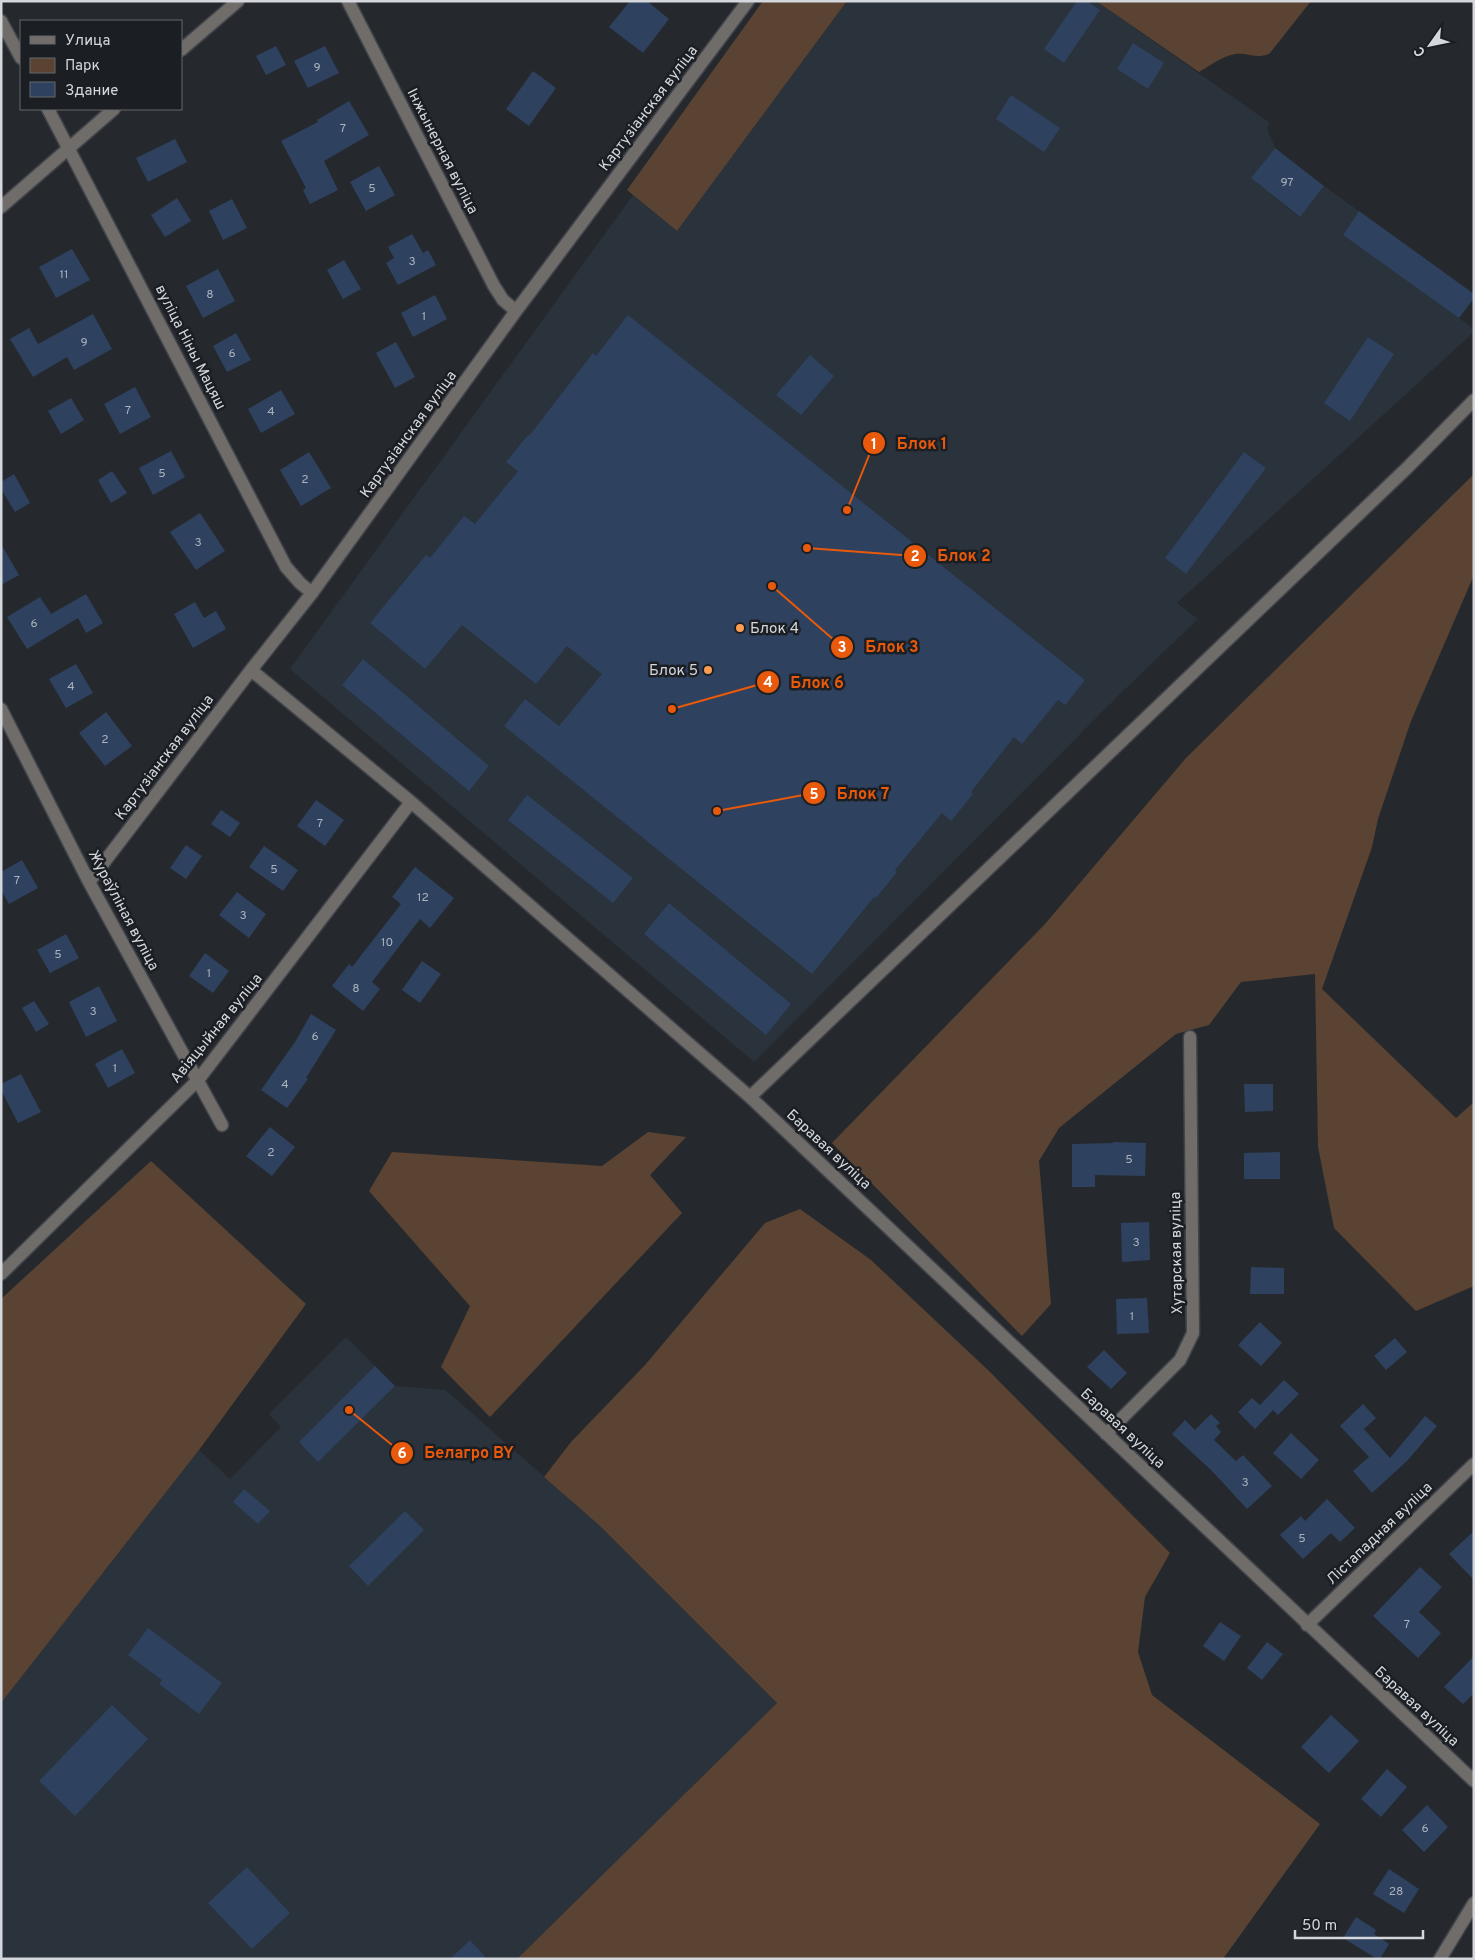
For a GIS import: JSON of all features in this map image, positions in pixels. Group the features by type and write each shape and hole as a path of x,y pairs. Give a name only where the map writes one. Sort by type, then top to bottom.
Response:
{"street":[{"path":"182,49 238,1"},
{"name":"Інжынерная вуліца","path":"348,1 494,286 503,300 516,311"},
{"name":"Картузіанская вуліца","path":"89,882 251,670 312,594 516,311 748,1"},
{"path":"1,21 20,56"},
{"name":"вуліца Ніны Мацяш","path":"49,110 286,567 312,594"},
{"path":"1,206 113,110"},
{"path":"750,1097 1387,487 1474,400"},
{"name":"Баравая вуліца","path":"251,670 411,802 750,1097 1474,1781"},
{"name":"Жураўліная вуліца","path":"1,709 89,882 222,1125"},
{"name":"Авіяцыйная вуліца","path":"1,1274 198,1080 411,802"},
{"name":"Хутарская вуліца","path":"1106,1434 1180,1360 1193,1333 1190,1037"},
{"name":"Лістападная вуліца","path":"1307,1625 1474,1464"},
{"path":"1440,1959 1474,1903"}],"shaded area":[{"path":"847,1 1096,1 1270,123 1267,128 1275,148 1251,178 1299,217 1324,186 1474,294 1474,298 1459,318 1474,329 1474,332 1177,603 1198,619 1120,694 754,1062 290,669 633,195 677,231"},
{"path":"346,1337 395,1386 445,1390 456,1399 600,1526 777,1703 517,1959 1,1959 1,1703 199,1450 230,1479 281,1427 269,1414"}],"green space":[{"path":"763,1 847,1 677,231 627,190"},
{"path":"1096,1 1311,1 1270,53 1262,56 1230,55 1199,72"},
{"path":"1474,474 1474,575 1411,721 1378,819 1372,847 1322,989 1456,1118 1474,1102 1474,1286 1416,1311 1334,1228 1318,1147 1315,974 1241,982 1209,1025 1176,1034 1059,1128 1039,1161 1051,1304 1022,1336 832,1143 1045,924 1186,758"},
{"path":"648,1132 686,1137 650,1175 682,1213 490,1417 441,1367 470,1306 369,1191 392,1152 602,1166"},
{"path":"151,1161 306,1304 199,1450 1,1703 1,1299"},
{"path":"800,1209 871,1260 989,1371 1170,1553 1145,1597 1138,1652 1152,1695 1320,1824 1223,1959 517,1959 777,1703 600,1526 544,1477 571,1442 645,1365 765,1223"}],"building":[{"path":"630,1 647,1 669,19 643,53 609,27"},
{"path":"1077,1 1087,1 1100,10 1064,63 1044,49"},
{"path":"1133,43 1164,63 1148,89 1117,69"},
{"path":"276,46 286,65 266,75 256,56"},
{"path":"325,46 339,73 308,88 294,61"},
{"path":"533,71 556,88 529,126 506,109"},
{"path":"1011,95 1060,128 1044,152 996,119"},
{"path":"349,101 369,135 324,161 338,190 310,204 303,190 306,188 281,141 318,122 317,120"},
{"path":"175,139 187,162 148,182 136,158"},
{"path":"1275,148 1324,186 1300,217 1251,178"},
{"path":"379,166 395,195 366,211 350,182"},
{"path":"177,198 191,221 165,237 151,215"},
{"path":"232,199 247,228 223,240 209,211"},
{"path":"1359,211 1474,294 1474,298 1459,318 1343,235"},
{"path":"412,234 423,253 428,250 436,265 398,285 386,263 394,258 388,247"},
{"path":"72,249 90,280 56,298 39,267"},
{"path":"344,260 361,289 343,299 327,270"},
{"path":"218,269 235,301 203,318 186,286"},
{"path":"435,295 447,319 413,337 401,313"},
{"path":"93,314 112,349 74,370 67,357 33,377 10,339 29,328 38,344"},
{"path":"628,315 1085,680 1065,705 1058,700 1022,744 1014,737 951,821 942,813 895,870 897,872 876,898 874,897 812,974 504,726 525,699 559,726 602,674 567,646 536,684 462,625 425,669 370,623 426,555 430,558 464,516 475,524 518,471 506,462 529,436 593,353 596,356"},
{"path":"236,333 251,360 227,372 213,346"},
{"path":"1368,337 1394,354 1350,421 1324,403"},
{"path":"396,342 415,377 395,388 376,353"},
{"path":"810,355 834,376 801,415 776,395"},
{"path":"135,387 151,417 120,434 104,404"},
{"path":"281,390 295,414 261,433 248,409"},
{"path":"71,398 84,420 61,434 48,411"},
{"path":"171,451 185,477 153,495 139,468"},
{"path":"309,452 331,488 301,506 280,470"},
{"path":"1244,452 1266,468 1186,574 1165,558"},
{"path":"112,471 127,493 111,503 98,480"},
{"path":"14,474 30,503 15,512 1,489 1,482"},
{"path":"200,513 225,551 196,570 170,532"},
{"path":"1,544 19,575 1,585"},
{"path":"86,594 103,623 86,633 78,618 27,649 7,617 40,597 51,614"},
{"path":"195,602 204,618 216,611 226,629 193,648 174,614"},
{"path":"363,659 489,766 469,791 342,685"},
{"path":"76,664 93,693 66,708 49,679"},
{"path":"106,712 132,746 105,766 79,733"},
{"path":"527,795 633,878 613,903 508,820"},
{"path":"316,800 344,820 325,846 297,826"},
{"path":"221,810 240,823 230,837 211,824"},
{"path":"186,845 202,856 186,879 170,868"},
{"path":"264,846 298,870 283,891 249,867"},
{"path":"22,860 38,888 9,904 1,890 1,872"},
{"path":"415,867 454,898 430,928 420,919 372,982 380,989 363,1011 332,986 349,964 352,967 401,904 392,897"},
{"path":"237,892 266,914 249,938 219,915"},
{"path":"669,903 791,1004 766,1035 644,934"},
{"path":"66,934 79,958 50,973 37,950"},
{"path":"205,953 229,971 213,993 189,976"},
{"path":"422,961 441,974 420,1003 402,990"},
{"path":"99,986 117,1021 86,1037 69,1002"},
{"path":"34,1001 49,1024 36,1032 22,1008"},
{"path":"311,1014 336,1030 306,1078 308,1079 287,1108 261,1090 295,1042"},
{"path":"122,1049 135,1073 108,1088 95,1064"},
{"path":"21,1074 41,1112 18,1123 1,1090 1,1084"},
{"path":"1244,1084 1273,1084 1273,1111 1245,1112"},
{"path":"270,1127 295,1147 272,1176 246,1156"},
{"path":"1146,1143 1145,1176 1095,1175 1095,1187 1072,1187 1072,1144"},
{"path":"1280,1152 1280,1179 1244,1179 1244,1153"},
{"path":"1149,1222 1150,1260 1122,1262 1121,1223"},
{"path":"1251,1267 1284,1268 1284,1294 1250,1294"},
{"path":"1147,1298 1149,1333 1117,1334 1116,1299"},
{"path":"1260,1322 1282,1343 1261,1366 1238,1345"},
{"path":"1395,1338 1407,1352 1386,1370 1374,1356"},
{"path":"1104,1350 1127,1373 1111,1389 1087,1367"},
{"path":"375,1366 395,1386 318,1462 299,1442"},
{"path":"1284,1380 1299,1394 1278,1415 1273,1410 1255,1429 1238,1412 1252,1398 1260,1405"},
{"path":"1363,1404 1376,1418 1364,1429 1390,1458 1425,1416 1437,1426 1407,1461 1372,1493 1353,1471 1369,1457 1340,1426"},
{"path":"1211,1414 1220,1423 1216,1426 1221,1432 1214,1440 1236,1461 1243,1455 1272,1486 1247,1509 1213,1472 1172,1434 1185,1420 1195,1430"},
{"path":"1291,1433 1319,1460 1301,1479 1273,1453"},
{"path":"244,1489 270,1511 258,1524 233,1502"},
{"path":"1327,1499 1355,1528 1340,1542 1331,1533 1303,1559 1280,1535 1301,1516 1305,1521"},
{"path":"405,1511 424,1530 368,1586 349,1566"},
{"path":"1474,1531 1474,1580 1449,1554"},
{"path":"1420,1567 1442,1587 1419,1612 1441,1633 1418,1658 1373,1616"},
{"path":"1220,1622 1241,1636 1224,1661 1203,1646"},
{"path":"148,1628 222,1683 199,1714 159,1684 162,1680 128,1655"},
{"path":"1267,1642 1283,1654 1262,1680 1247,1668"},
{"path":"1474,1656 1474,1693 1463,1704 1444,1687"},
{"path":"112,1705 148,1739 75,1816 39,1781"},
{"path":"1331,1715 1359,1741 1329,1773 1301,1747"},
{"path":"1387,1769 1407,1787 1381,1817 1361,1799"},
{"path":"1427,1805 1448,1827 1424,1852 1402,1830"},
{"path":"247,1867 290,1913 252,1949 208,1903"},
{"path":"1389,1869 1419,1889 1404,1913 1373,1894"},
{"path":"1356,1917 1376,1930 1374,1934 1389,1944 1380,1959 1343,1938"},
{"path":"470,1940 487,1959 450,1959"}],"place":[{"name":"Блок 1","path":"847,510"},
{"name":"Блок 2","path":"807,548"},
{"name":"Блок 3","path":"772,586"},
{"name":"Блок 4","path":"740,628"},
{"name":"Блок 5","path":"708,670"},
{"name":"Блок 6","path":"672,709"},
{"name":"Блок 7","path":"717,811"},
{"name":"Белагро BY","path":"349,1410"}]}
